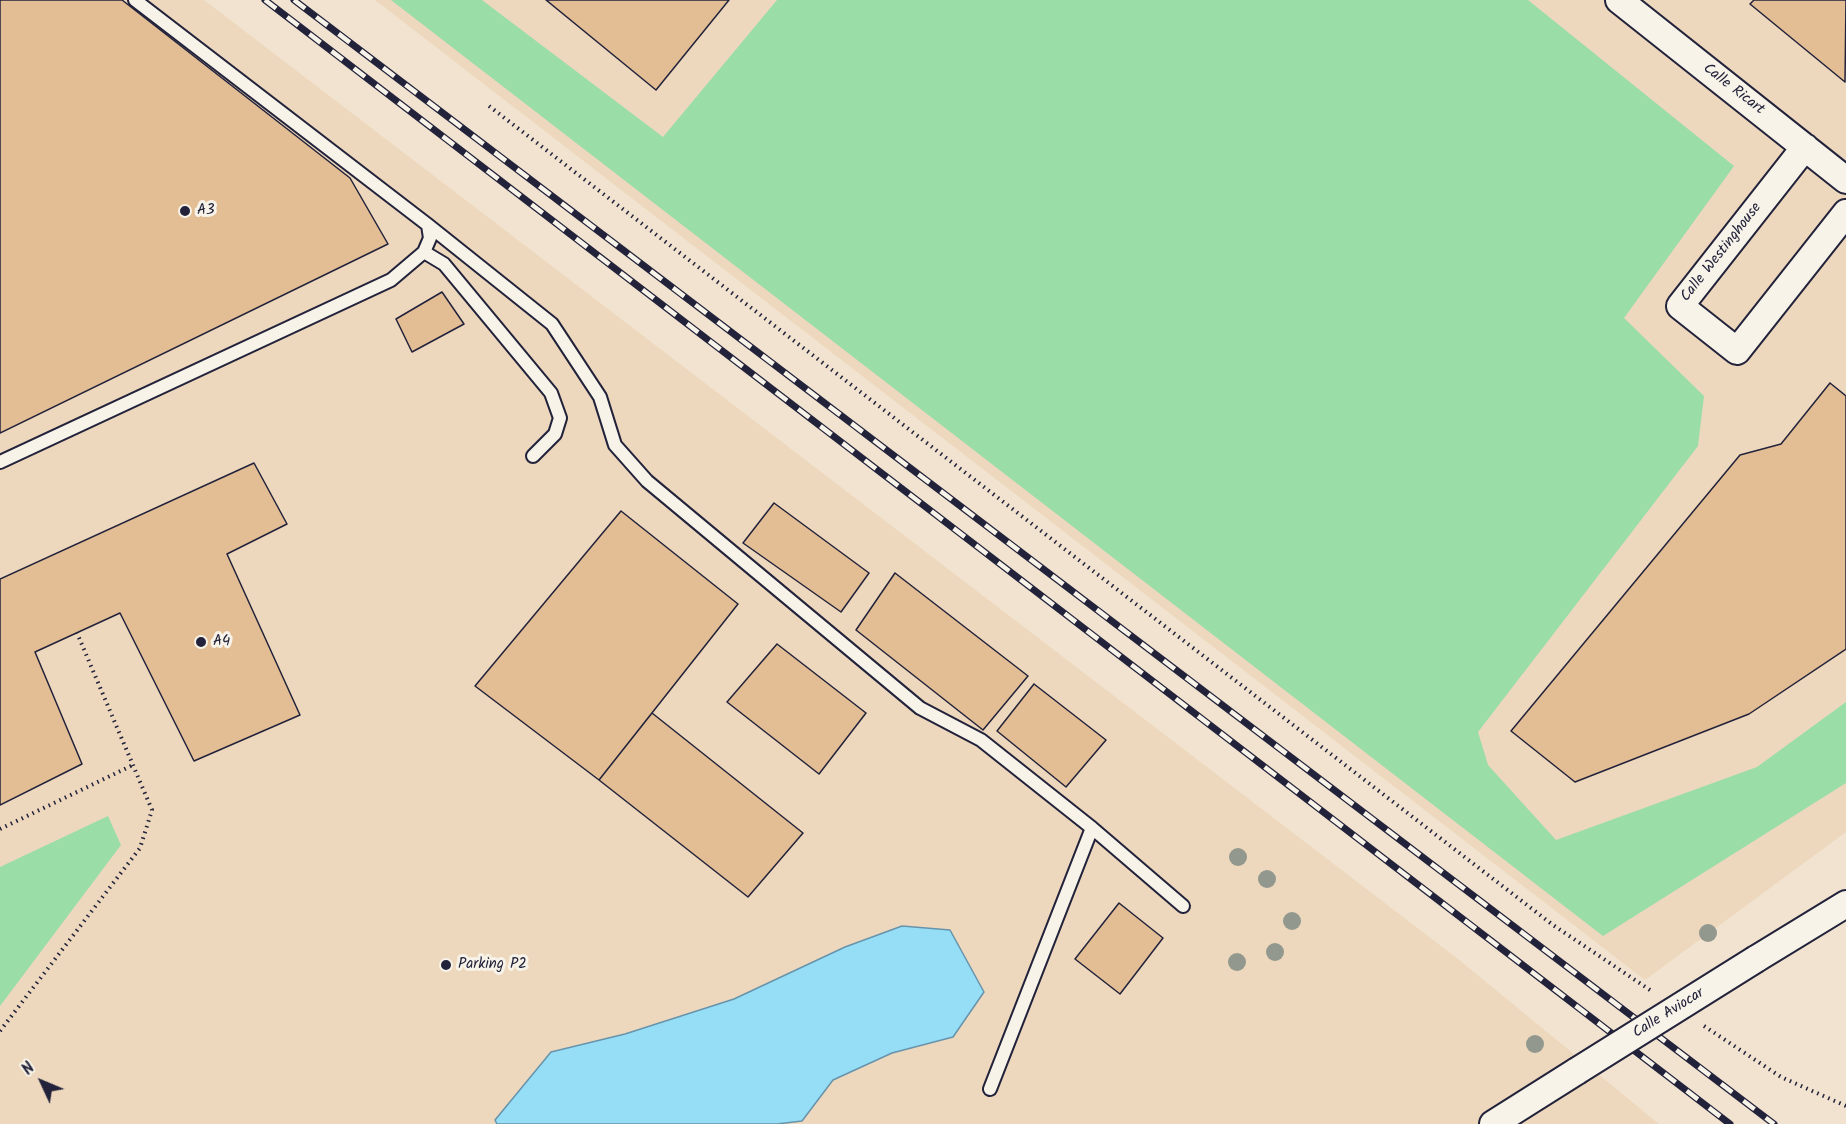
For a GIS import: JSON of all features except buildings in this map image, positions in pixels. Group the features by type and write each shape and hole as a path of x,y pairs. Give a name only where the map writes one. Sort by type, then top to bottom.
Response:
{"street":[{"name":"Calle Ricart","path":"1619,0 1846,180"},
{"name":"Calle Westinghouse","path":"1805,147 1680,306 1737,351 1846,213"},
{"name":"Calle Aviocar","path":"1493,1124 1846,904"}],"lane":[{"path":"135,0 428,225 552,324 600,398 615,445 647,481 920,708 981,740 1092,828 1183,906"},
{"path":"0,462 391,280 424,252 430,238 428,225"},
{"path":"424,252 444,264 551,393 561,418 555,434 533,456"},
{"path":"990,1089 1092,828"}],"path":[{"path":"489,106 1552,925 1662,998"},
{"path":"0,1031 140,848 152,810 77,633"},
{"path":"0,829 133,765"},
{"path":"1701,1024 1781,1077 1846,1106"}],"shaded area":[{"path":"0,0 204,0 1458,959 1659,1124 0,1124"},
{"path":"375,0 1846,0 1846,832 1645,980"}],"green space":[{"path":"391,0 482,0 663,137 777,0 1528,0 1734,166 1624,318 1704,396 1698,446 1478,732 1488,765 1556,840 1757,767 1846,702 1846,783 1603,936"},
{"path":"108,816 121,845 0,1006 0,867"}],"water":[{"path":"902,926 950,930 984,992 953,1037 892,1053 833,1080 802,1121 777,1124 497,1124 495,1120 551,1052 625,1034 734,999 845,947"}],"railway":[{"path":"265,0 1730,1124"},
{"path":"294,0 1774,1124"}],"place":[{"name":"A3","path":"185,211"},
{"name":"A4","path":"201,642"},
{"name":"Parking P2","path":"446,965"}]}
